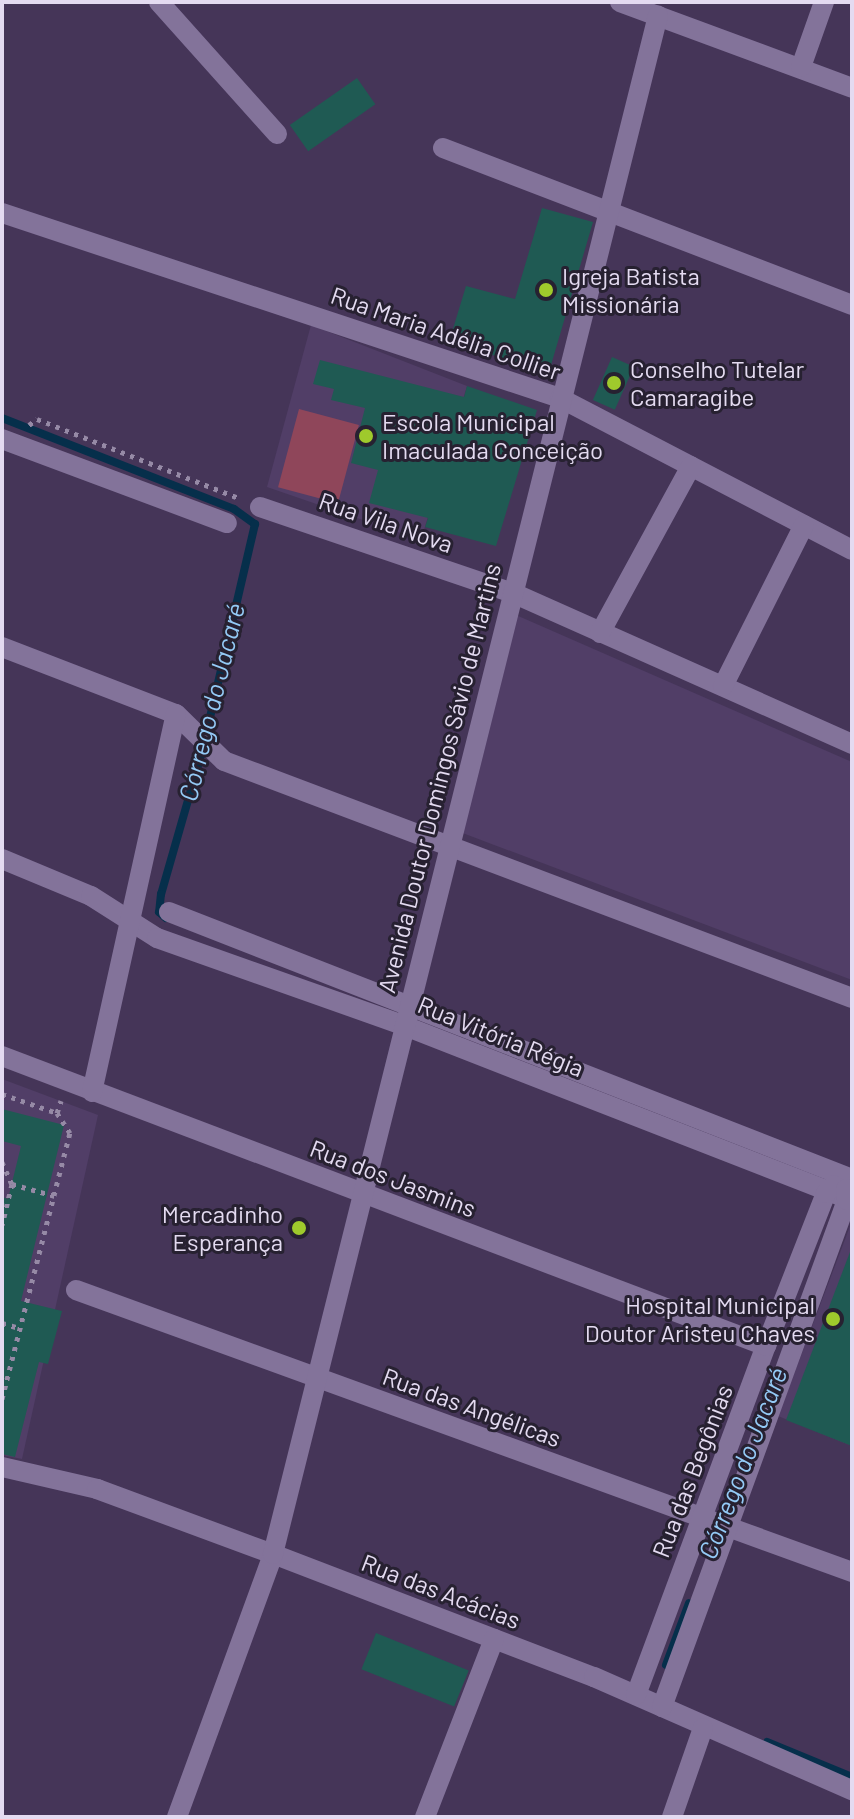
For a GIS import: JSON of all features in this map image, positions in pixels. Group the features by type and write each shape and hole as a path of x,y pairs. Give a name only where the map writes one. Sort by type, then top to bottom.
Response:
{"street":[{"path":"159,2 277,134"},
{"path":"620,2 852,88"},
{"path":"801,67 824,2"},
{"name":"Avenida Doutor Domingos Sávio de Martins","path":"177,1817 273,1554 513,593 605,209 658,15"},
{"path":"443,148 852,305"},
{"name":"Rua Maria Adélia Collier","path":"2,213 560,398 852,550"},
{"path":"2,439 227,523"},
{"path":"600,633 691,466"},
{"name":"Rua Vila Nova","path":"260,507 513,593 851,741"},
{"path":"723,686 804,525"},
{"path":"2,647 180,716 212,752 852,998"},
{"path":"92,1092 180,716"},
{"name":"Rua Vitória Régia","path":"2,859 91,896 157,938 405,1026 850,1200"},
{"name":"Rua Vitória Régia","path":"169,912 849,1176"},
{"name":"Rua dos Jasmins","path":"2,1056 766,1346"},
{"name":"Rua das Begônias","path":"662,1707 713,1521 766,1346 826,1193 849,1176"},
{"name":"Rua das Begônias","path":"636,1695 850,1200 849,1176"},
{"name":"Rua das Angélicas","path":"76,1290 852,1572"},
{"name":"Rua das Acácias","path":"2,1467 97,1489 273,1554 636,1695 703,1728 852,1790"},
{"path":"425,1817 494,1639"},
{"path":"672,1817 703,1728"}],"path":[{"path":"31,422 260,507"},
{"path":"57,1113 69,1082"},
{"path":"2,1094 57,1113 70,1133 2,1399"},
{"path":"2,1162 12,1184 2,1225"},
{"path":"12,1184 55,1196"},
{"path":"2,1192 10,1194"},
{"path":"2,1323 21,1328"}],"shaded area":[{"name":"Escola Municipal Imaculada Conceição","path":"311,325 467,386 421,540 267,487"},
{"path":"299,409 359,425 338,503 278,487"},
{"path":"516,615 852,762 852,980 460,832"},
{"path":"2,1079 98,1115 22,1459 2,1455"},
{"name":"Hospital Municipal Doutor Aristeu Chaves","path":"852,1221 852,1446 778,1416"}],"building":[{"path":"357,78 375,104 308,151 290,125"},
{"name":"Igreja Batista Missionária","path":"542,208 593,222 549,372 449,342 466,286 515,299"},
{"name":"Conselho Tutelar Camaragibe","path":"612,357 634,367 615,410 593,400"},
{"path":"320,360 464,397 467,386 537,410 496,546 425,527 428,518 369,503 378,470 351,463 365,408 331,400 334,389 313,384"},
{"path":"2,1109 64,1125 21,1301 62,1311 48,1364 39,1362 15,1457 2,1454 2,1197 8,1199 21,1146 2,1141"},
{"name":"Hospital Municipal Doutor Aristeu Chaves","path":"852,1252 852,1446 786,1420"},
{"path":"376,1633 469,1670 454,1707 361,1669"}],"waterway":[{"name":"Córrego do Jacaré","path":"2,418 234,509 255,524 203,748 161,894 159,912 166,918"},
{"name":"Córrego do Jacaré","path":"666,1665 689,1603"},
{"name":"Córrego do Jacaré","path":"767,1742 852,1777"}],"place":[{"name":"Igreja Batista Missionária","path":"546,290"},
{"name":"Conselho Tutelar Camaragibe","path":"614,383"},
{"name":"Escola Municipal Imaculada Conceição","path":"366,436"},
{"name":"Mercadinho Esperança","path":"299,1228"},
{"name":"Hospital Municipal Doutor Aristeu Chaves","path":"833,1319"}]}
